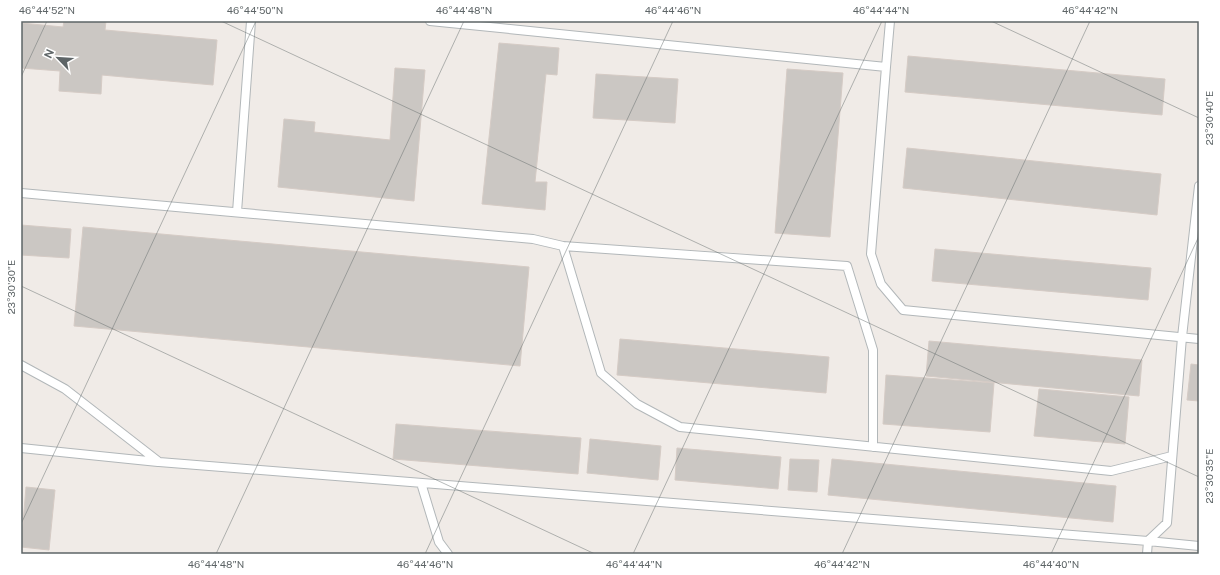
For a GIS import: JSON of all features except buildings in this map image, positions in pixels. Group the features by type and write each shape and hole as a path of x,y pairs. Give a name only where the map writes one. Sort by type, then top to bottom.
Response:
{"lane":[{"path":"237,212 251,21"},
{"path":"430,21 886,67"},
{"path":"890,21 871,254 881,284 903,310 1199,339"},
{"path":"1147,554 1148,541 1167,523 1182,337 1199,186"},
{"path":"21,193 533,239 563,246 846,266 873,350 873,447"},
{"path":"563,246 601,373 637,404 680,427 1111,471 1172,456"},
{"path":"21,365 65,389 159,462"},
{"path":"21,448 159,462 1199,546"},
{"path":"421,483 439,542 448,554"}]}
